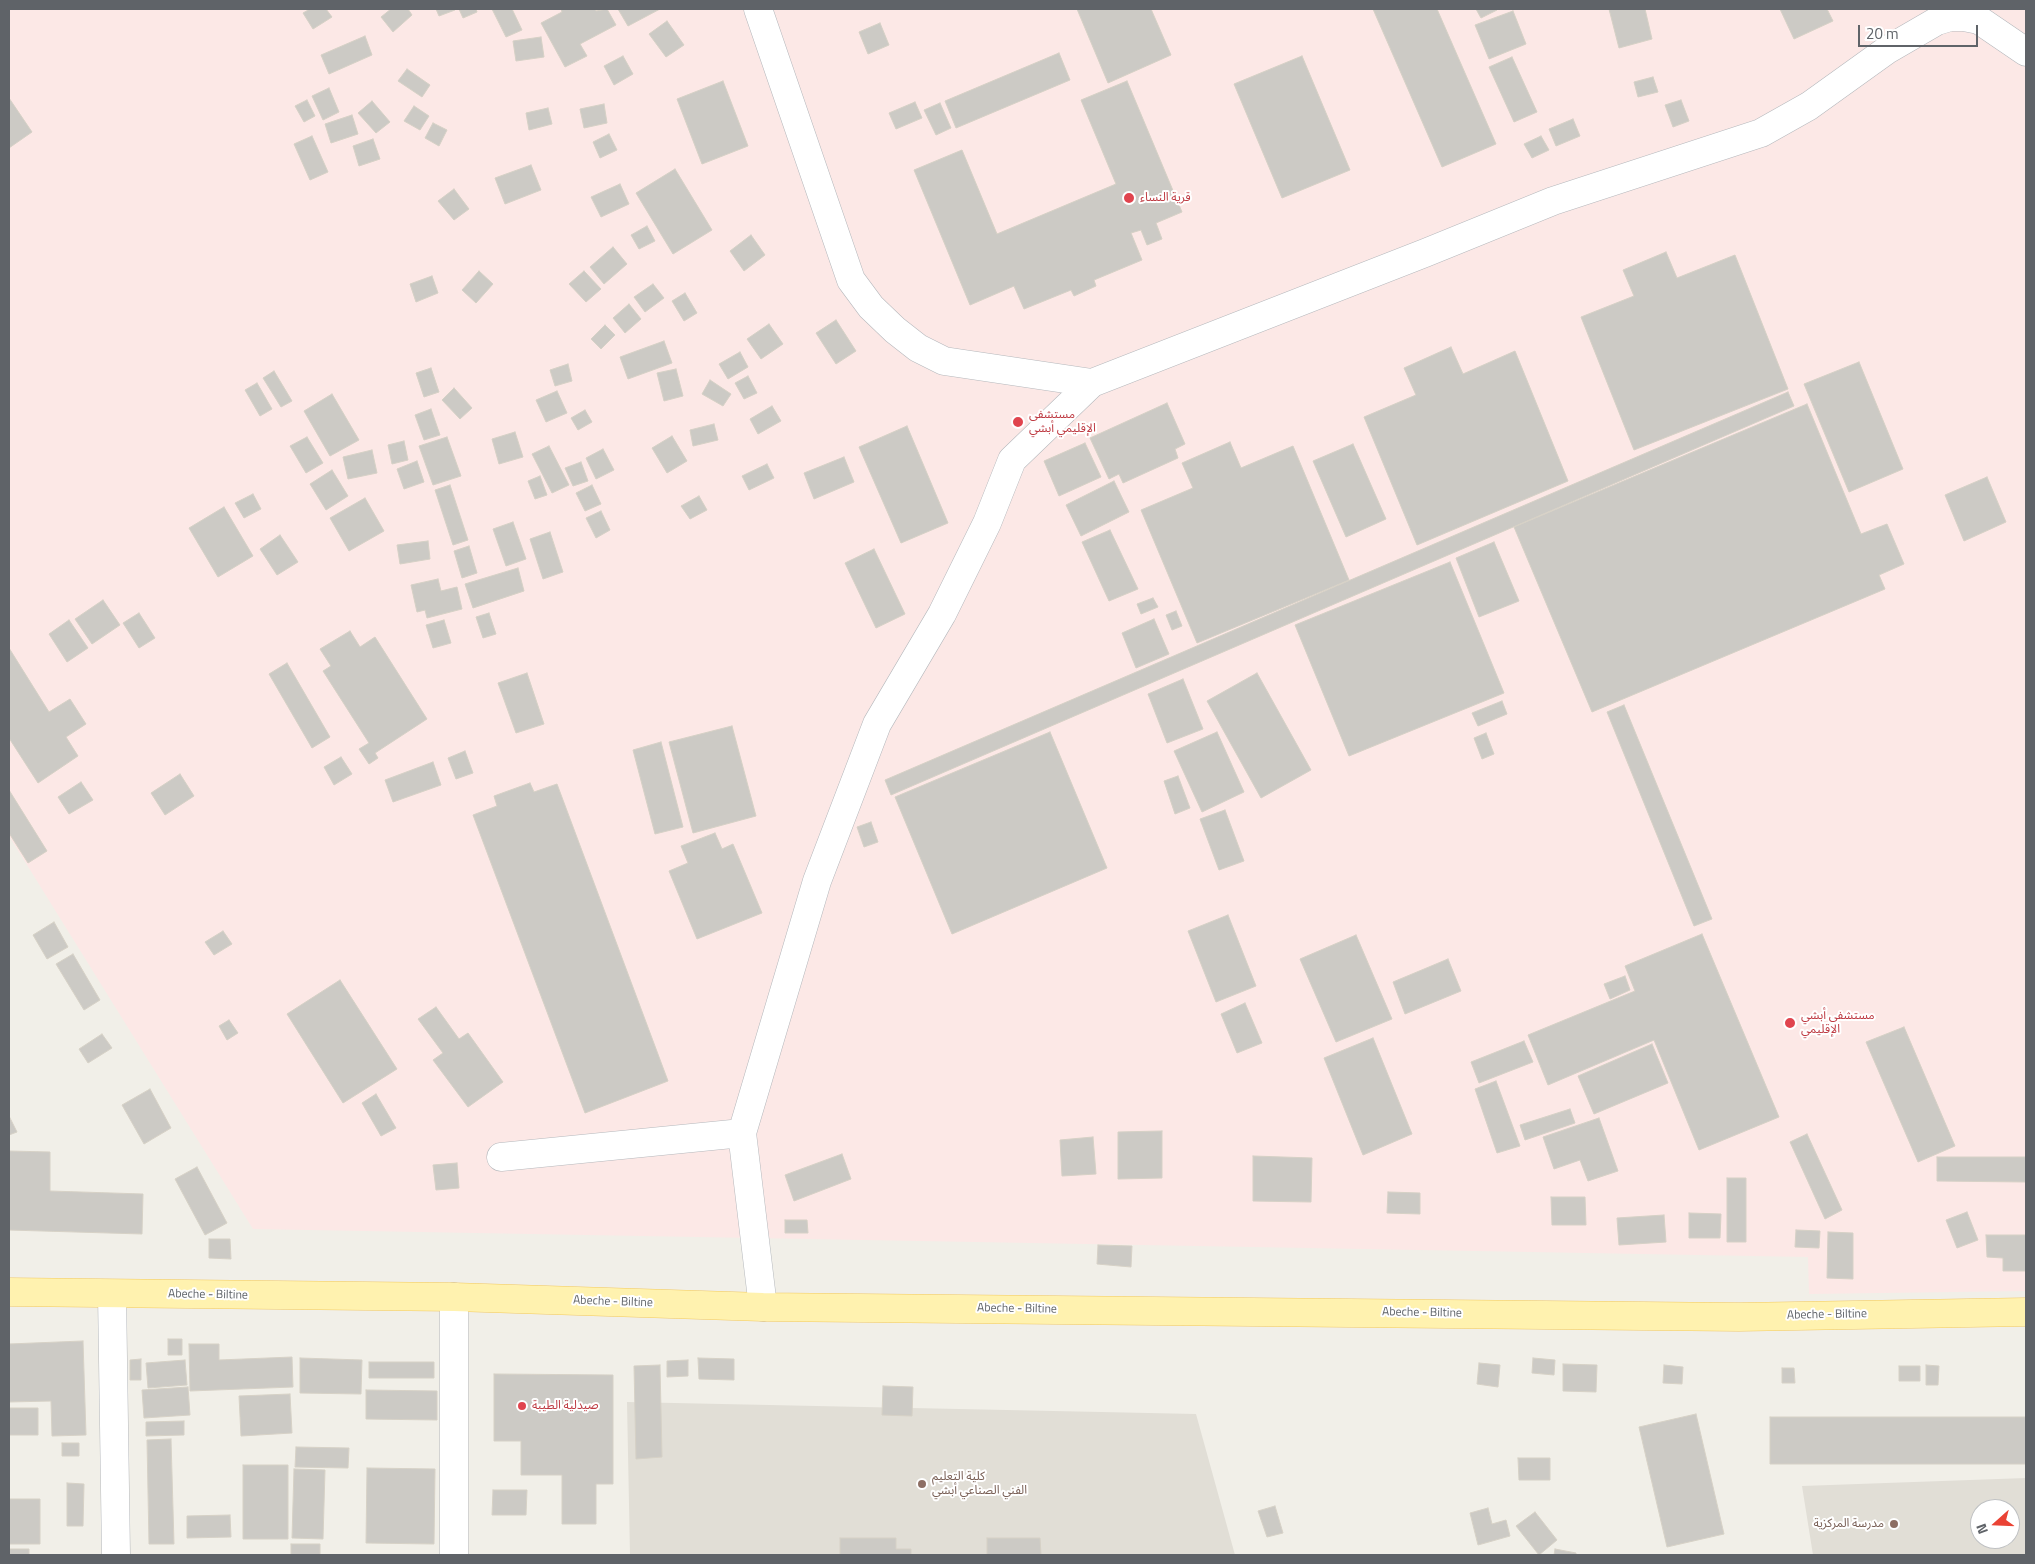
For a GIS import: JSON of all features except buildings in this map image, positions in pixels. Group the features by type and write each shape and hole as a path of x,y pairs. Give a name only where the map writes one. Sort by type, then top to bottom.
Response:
{"main road":[{"name":"Abeche - Biltine","path":"9,1292 454,1297 763,1307 1739,1316 2026,1312"}],"street":[{"path":"758,9 851,280 872,307 895,330 918,348 944,361 1092,383"},
{"path":"763,1307 742,1133 817,881 876,724 942,614 987,523 1012,460 1092,383 1553,201 1761,134 1809,106 1888,50 1937,21 1950,17 1979,20 2026,52"},
{"path":"501,1157 742,1133"},
{"path":"112,1294 116,1555"},
{"path":"454,1297 454,1555"}],"shaded area":[{"name":"مستشفى الإقليمي أبشي","path":"9,9 2026,9 2026,1291 1809,1294 1808,1257 253,1229 9,836"},
{"name":"كلية التعليم الفني الصناعي أبشي","path":"627,1402 1196,1414 1235,1555 630,1555"},
{"name":"مدرسة المركزية","path":"2026,1478 2026,1555 1813,1555 1802,1486"}],"place":[{"name":"قرية النساء","path":"1129,198"},
{"name":"مستشفى الإقليمي أبشي","path":"1018,422"},
{"name":"مستشفى أبشي الإقليمي","path":"1790,1023"},
{"name":"صيدلية الطيبة","path":"522,1406"},
{"name":"كلية التعليم الفني الصناعي أبشي","path":"922,1484"},
{"name":"مدرسة المركزية","path":"1894,1524"}]}
